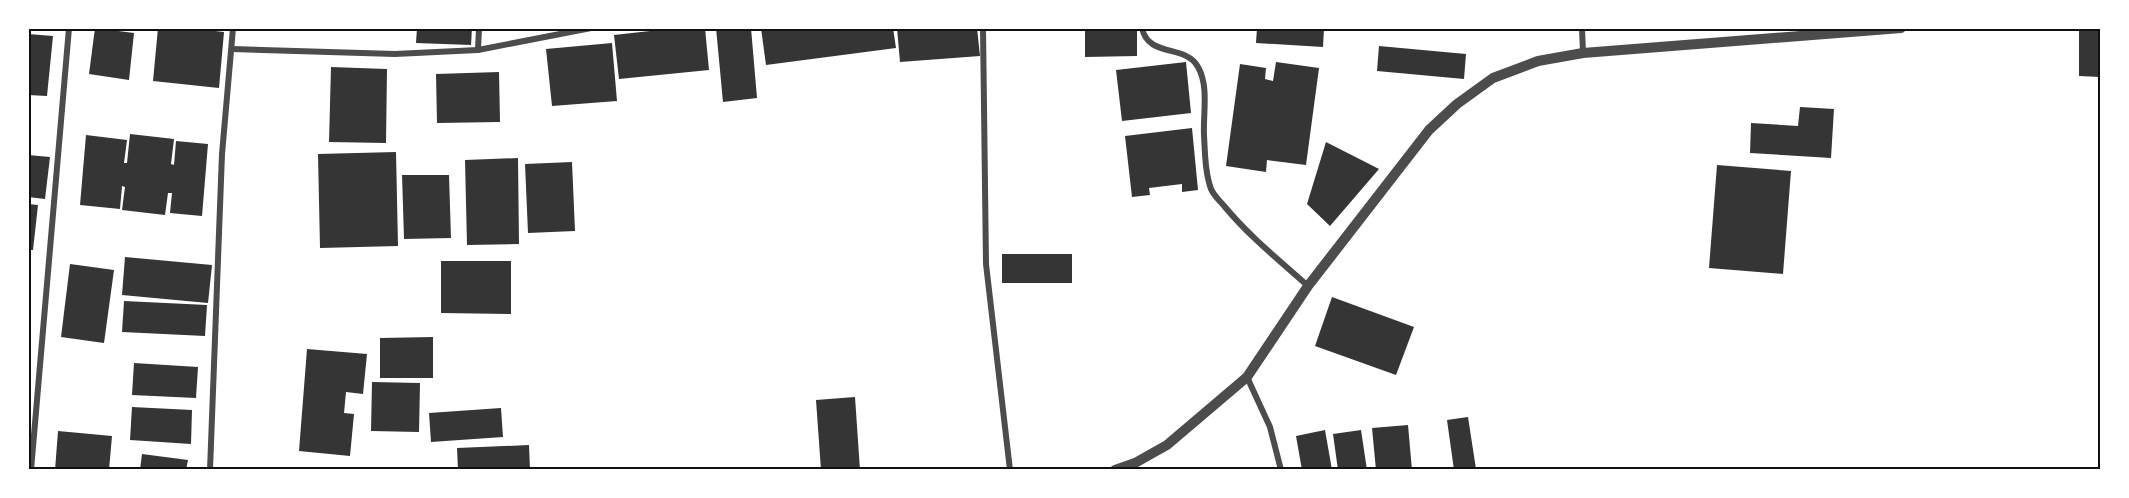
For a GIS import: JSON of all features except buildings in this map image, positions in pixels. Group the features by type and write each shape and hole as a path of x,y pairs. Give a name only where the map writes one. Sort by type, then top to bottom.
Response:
{"street":[{"path":"31,470 69,28"},
{"path":"210,470 222,154 233,28"},
{"path":"478,50 479,28"},
{"path":"232,49 395,54 478,50 591,28"},
{"path":"983,28 986,264 1010,470"},
{"path":"1142,28 1143,37 1151,44 1190,56 1199,67 1204,88 1203,122 1206,172 1212,191 1247,233 1308,286"},
{"path":"1582,28 1583,53"},
{"path":"1115,470 1135,463 1167,445 1247,377 1308,286 1429,130 1456,104 1493,78 1538,61 1583,53 1901,28"},
{"path":"1247,377 1270,427 1281,470"}]}
